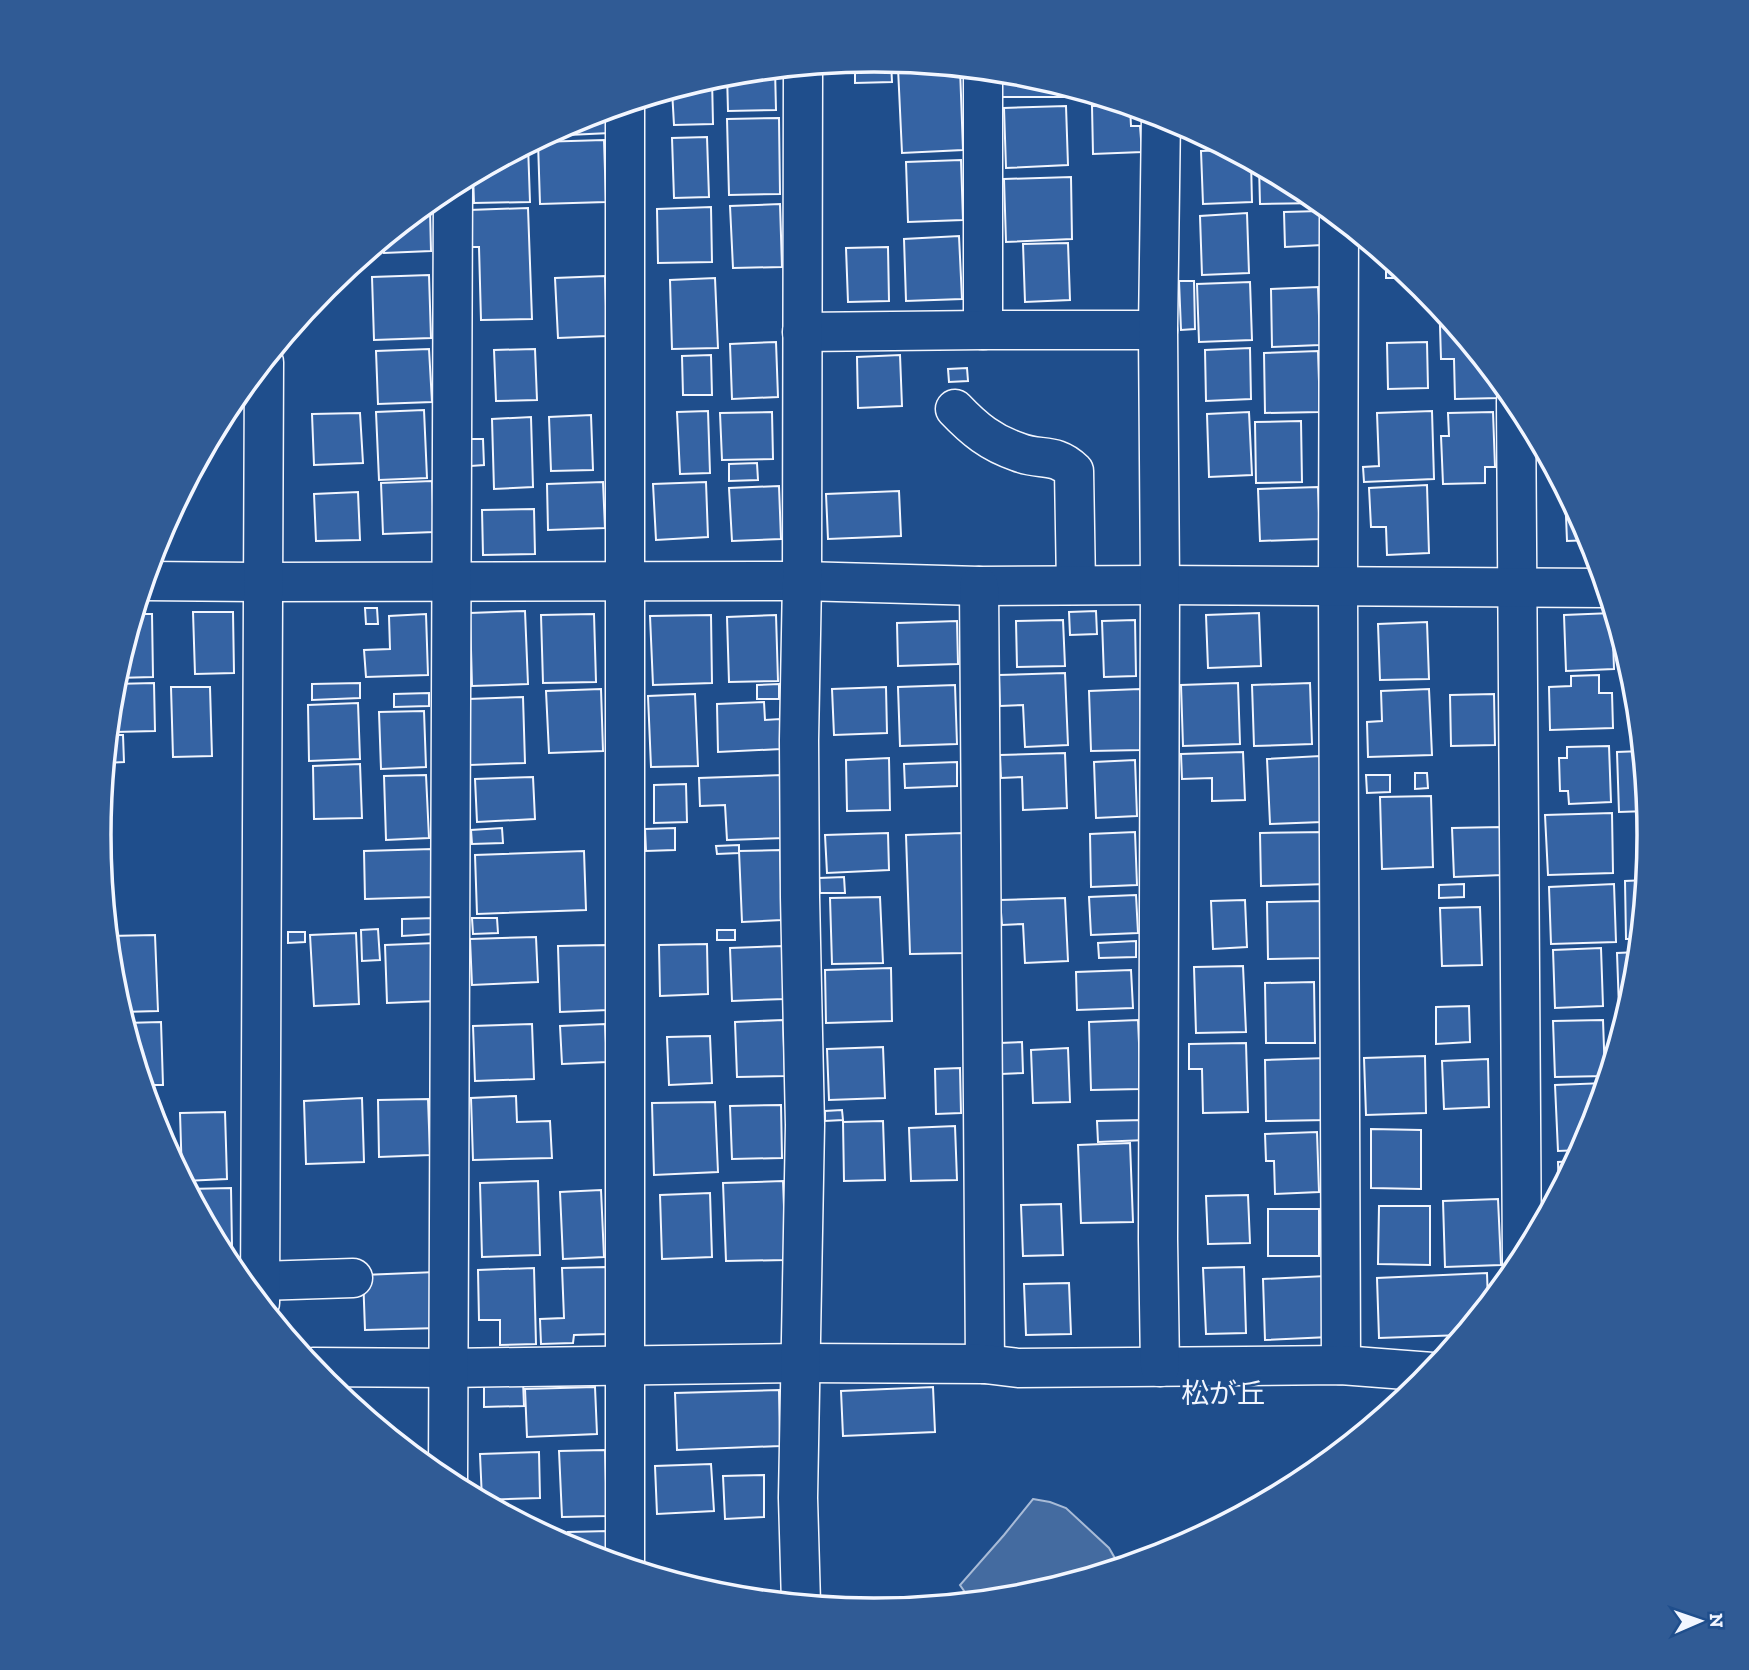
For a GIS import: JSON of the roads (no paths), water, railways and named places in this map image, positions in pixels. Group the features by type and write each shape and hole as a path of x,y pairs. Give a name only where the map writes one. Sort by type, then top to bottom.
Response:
{"street":[{"path":"801,1595 798,1498 805,1125 799,805 803,75"},
{"path":"983,79 983,330"},
{"path":"625,114 625,1556"},
{"path":"1160,1367 1158,330 1161,128"},
{"path":"448,1469 453,198"},
{"path":"1339,229 1341,1365"},
{"path":"802,332 1158,330"},
{"path":"260,1287 264,377"},
{"path":"955,409 985,437 1020,453 1055,458 1065,462 1074,471 1076,585"},
{"path":"1516,422 1522,1238"},
{"path":"155,581 802,581 979,586 1596,588"},
{"path":"979,586 985,1364"},
{"path":"263,1292 353,1278"},
{"path":"328,1367 801,1363 985,1364 1018,1368 1341,1365 1415,1374"}],"water":[{"path":"1033,1499 1050,1502 1066,1508 1109,1548 1116,1559 1023,1584 965,1593 960,1585"}],"district":[{"name":"松が丘","path":"1223,1393"}]}
